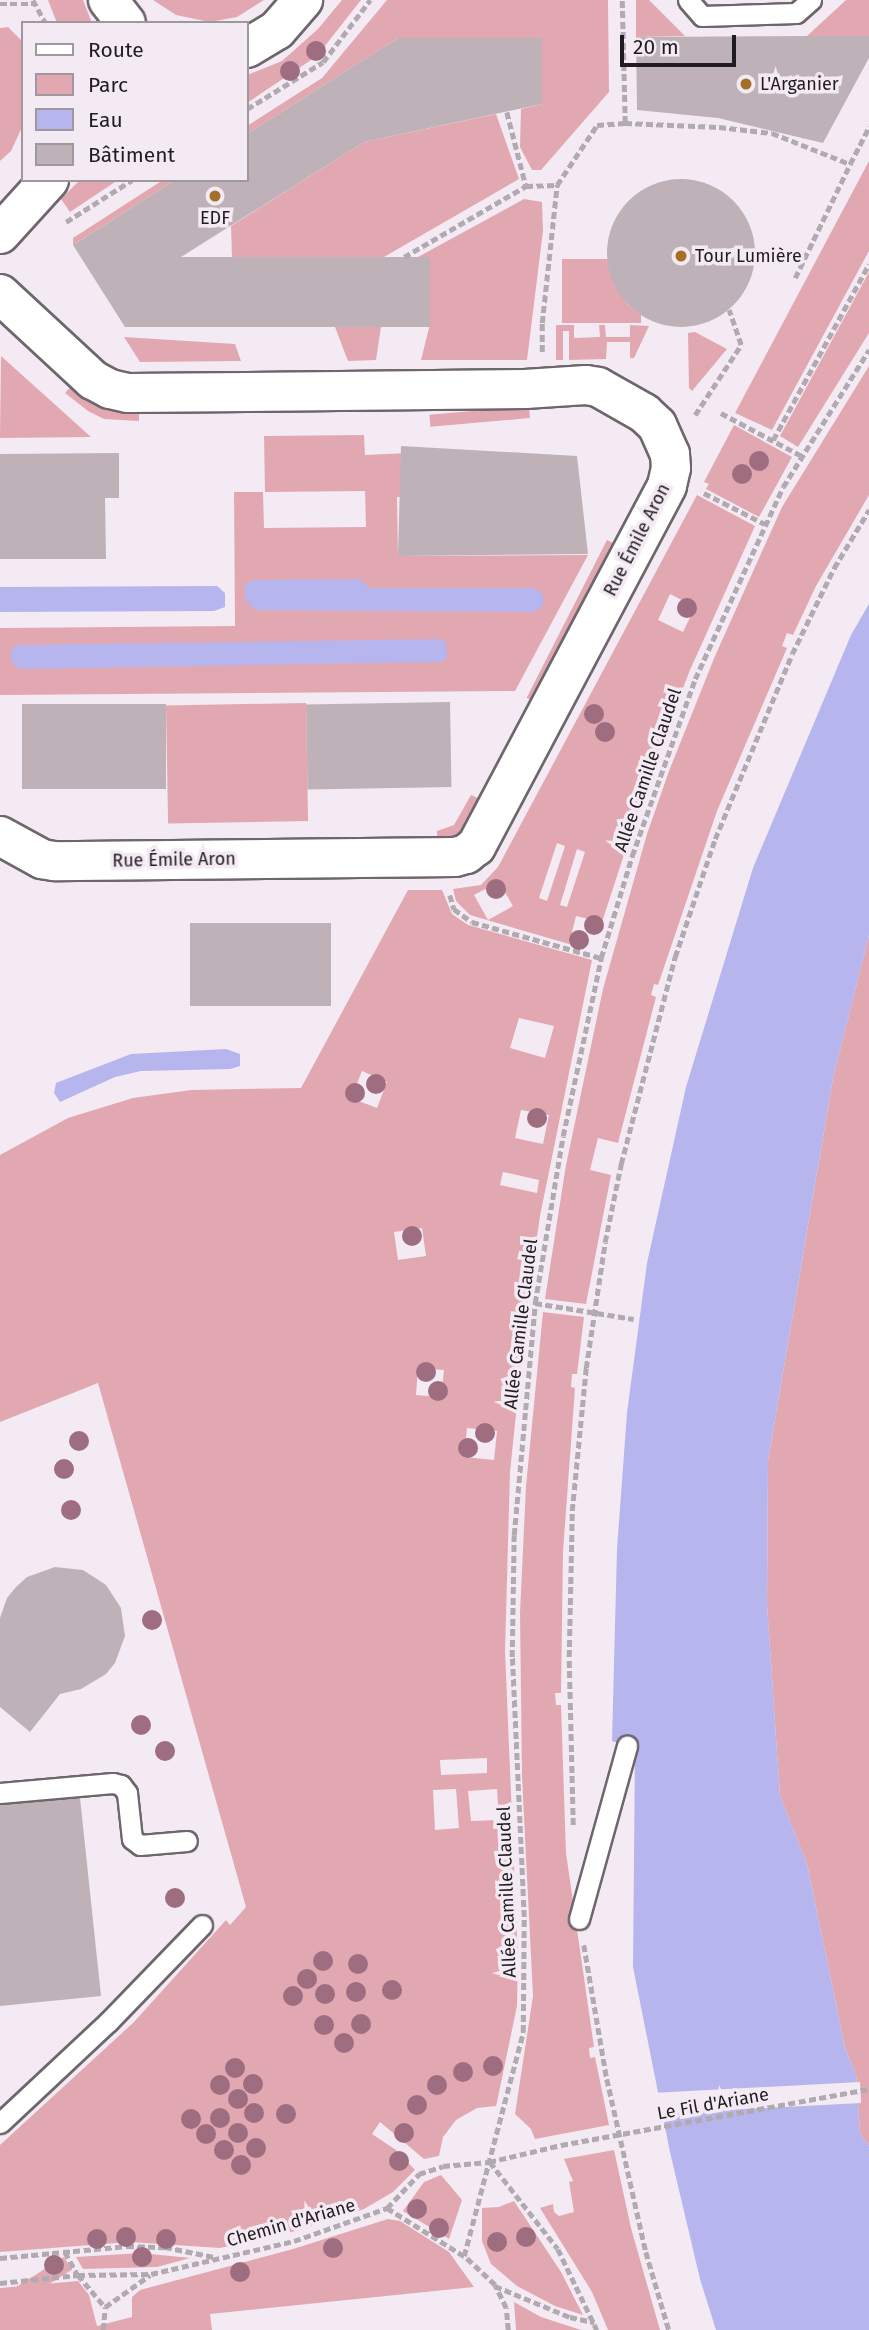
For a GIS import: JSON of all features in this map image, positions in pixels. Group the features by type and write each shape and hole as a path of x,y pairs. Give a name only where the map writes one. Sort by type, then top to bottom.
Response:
{"street":[{"path":"107,0 109,21"},
{"path":"107,0 124,21"},
{"path":"248,47 277,30 303,0"},
{"path":"0,234 47,182"},
{"name":"Rue Émile Aron","path":"0,294 93,380 128,393 525,389 586,385 598,387 644,413 657,425 670,454 671,468 667,486 476,846 466,854 455,857 54,861 42,859 0,836"}],"lane":[{"path":"688,0 702,16 796,13 811,0"},
{"path":"579,1919 627,1746"},
{"path":"0,1793 113,1783 121,1785 127,1793 132,1839 140,1845 187,1842"},
{"path":"0,2123 108,2022 202,1925"}],"path":[{"path":"248,107 323,62 370,0"},
{"path":"621,0 625,123"},
{"path":"0,4 33,2 45,21"},
{"path":"507,112 526,186"},
{"path":"542,359 542,323 557,185 597,125 625,123 719,127 772,133 850,164"},
{"path":"795,278 869,127"},
{"path":"404,257 526,186 557,185"},
{"path":"773,440 869,264"},
{"path":"692,418 707,401 741,345 729,310"},
{"name":"Allée Camille Claudel","path":"464,2256 523,2032 524,1917 513,1629 518,1468 535,1303 563,1136 601,958 663,762 695,679 765,524 802,456 869,350"},
{"path":"721,413 802,456"},
{"path":"694,488 765,524"},
{"path":"594,1313 605,1241 640,1083 675,957 715,839 792,654 834,568 869,510"},
{"path":"449,891 454,909 472,922 601,958"},
{"path":"535,1303 634,1320"},
{"name":"Le Fil d'Ariane","path":"561,2146 869,2089"},
{"name":"Chemin d'Ariane","path":"0,2283 78,2275 151,2274 294,2241 387,2208 419,2174 443,2166 489,2162 561,2146"},
{"path":"489,2162 558,2249 597,2330"},
{"path":"387,2208 464,2256 495,2286 506,2308 508,2330"},
{"name":"Chemin d'Ariane","path":"0,2258 127,2246 165,2247 218,2258"},
{"path":"65,2252 78,2275 105,2307 103,2330"},
{"path":"105,2307 151,2274"},
{"path":"495,2286 570,2317 594,2322"}],"green space":[{"path":"48,0 83,0 91,21 56,21"},
{"path":"153,0 264,0 237,17 215,21 176,15"},
{"path":"342,0 361,0 317,56 248,102 248,75 282,61 318,29"},
{"path":"387,0 608,0 609,92 541,170 532,170 520,147 521,109 542,104 541,38 398,38 248,133 248,125 322,78"},
{"path":"636,0 649,0 685,36 636,37"},
{"path":"846,0 869,0 869,36 807,36"},
{"path":"8,27 21,40 21,129 11,151 0,161 0,28"},
{"path":"496,114 519,179 384,257 232,257 231,226 364,142"},
{"path":"869,161 869,251 772,430 735,413"},
{"path":"78,182 115,182 70,212 61,199"},
{"path":"160,182 172,182 73,245 73,238"},
{"path":"524,199 542,202 543,231 527,360 421,360 430,324 430,257 418,257"},
{"path":"562,259 608,259 614,284 628,305 641,315 641,323 562,323"},
{"path":"869,272 869,333 798,447 780,436"},
{"path":"556,325 574,325 574,338 600,337 599,325 605,325 606,337 630,337 630,325 649,326 634,358 630,358 630,342 607,342 606,359 569,360 569,331 563,331 563,360 556,360"},
{"path":"335,327 381,327 376,360 348,361"},
{"path":"695,332 727,349 692,391 689,388 688,333"},
{"path":"124,337 235,344 241,361 140,362"},
{"path":"1,356 91,437 0,438"},
{"path":"869,366 869,495 816,586 793,635 787,633 782,646 787,648 717,811 658,985 654,984 651,995 656,997 618,1143 598,1138 590,1170 611,1175 586,1304 545,1299 566,1165 603,989 647,834 715,656 782,507"},
{"path":"74,383 139,409 139,421 104,419 88,411 65,393"},
{"path":"529,406 530,418 430,427 429,415"},
{"path":"734,425 792,457 759,517 706,489 709,484 704,482"},
{"path":"364,435 365,455 409,453 401,497 397,497 398,556 588,555 515,691 0,695 0,628 235,626 234,492 263,492 264,528 366,527 365,491 265,492 264,436"},
{"path":"697,495 755,526 690,670 650,775 602,922 576,916 569,944 470,915 456,901 453,889 481,885 498,867","holes":["670,594 695,607 683,632 658,620","557,843 565,846 547,901 539,898","577,849 585,852 567,907 560,905","499,882 513,906 488,920 474,895"]},
{"path":"607,540 617,545 536,703 527,698"},
{"path":"306,703 308,821 168,823 166,705"},
{"path":"471,795 482,800 467,828 458,837 437,843 437,831 454,825"},
{"path":"408,890 442,890 452,914 468,925 592,960 540,1216 528,1298 510,1472 505,1651 518,1959 517,2006 496,2106 477,2108 456,2120 443,2137 439,2156 424,2159 380,2122 372,2134 396,2150 415,2170 393,2192 364,2209 300,2230 220,2248 130,2242 0,2252 0,2145 134,2022 226,1920 230,1925 246,1907 98,1383 0,1422 0,1155 68,1118 133,1098 191,1090 301,1088","holes":["519,1018 554,1026 545,1058 510,1048","362,1071 387,1082 377,1108 351,1098","521,1110 549,1115 543,1144 515,1138","503,1172 539,1180 537,1193 500,1185","422,1228 426,1256 398,1260 394,1232","418,1368 444,1370 441,1397 416,1395","467,1428 497,1431 494,1460 464,1457","487,1758 487,1773 441,1775 440,1760","456,1789 459,1828 435,1830 433,1790","497,1789 499,1820 471,1821 468,1791"]},
{"path":"869,935 869,2146 860,2134 856,2075 845,2048 807,1864 780,1796 767,1605 768,1461 833,1078"},
{"path":"543,1312 584,1317 577,1374 572,1374 571,1387 575,1388 563,1552 561,1693 555,1693 556,1705 561,1705 566,1853 594,2047 589,2048 590,2058 595,2057 609,2125 535,2139 531,2129 515,2114 533,1996 522,1777 520,1613 526,1486"},
{"path":"614,2150 631,2228 660,2330 608,2330 592,2292 540,2208 553,2204 554,2212 559,2216 574,2212 569,2182 573,2181 564,2159"},
{"path":"441,2175 462,2200 449,2239 403,2211 424,2182"},
{"path":"514,2201 561,2272 583,2315 555,2306 517,2286 491,2264 482,2241 482,2208 499,2207"},
{"path":"388,2219 400,2221 449,2252 474,2287 210,2314 212,2330 0,2330 0,2288 78,2281 89,2295 97,2326 132,2317 132,2297 140,2290 293,2249"},
{"path":"141,2253 190,2258 157,2267 83,2269 76,2257"},
{"path":"64,2257 72,2270 18,2304 10,2291"},
{"path":"514,2302 541,2317 581,2330 516,2330"}],"water":[{"path":"360,579 369,588 533,588 543,594 543,605 535,612 256,610 245,600 245,584 255,580"},
{"path":"217,586 225,593 225,607 214,611 0,612 0,587"},
{"path":"869,604 869,935 833,1078 768,1461 767,1605 780,1796 807,1864 845,2048 856,2075 860,2134 869,2146 869,2330 716,2330 700,2279 670,2152 633,1967 635,1749 612,1741 617,1549 627,1413 647,1263 686,1087 753,868 851,635"},
{"path":"440,639 446,642 447,657 442,662 20,669 12,663 11,649 20,645"},
{"path":"226,1049 240,1054 240,1066 230,1069 141,1071 115,1077 60,1102 54,1093 56,1083 131,1054"}],"pier":[{"path":"860,2082 861,2103 657,2114 656,2093"}],"building":[{"name":"L'Arganier","path":"869,36 869,58 823,143 718,118 637,110 636,37"},
{"name":"EDF","path":"398,38 542,38 542,104 364,142 181,257 430,257 430,327 125,327 73,245 172,182 248,182 248,133"},
{"name":"Tour Lumière","path":"681,179 709,185 733,201 749,225 755,253 749,281 733,305 709,321 681,327 653,321 629,305 613,281 607,253 613,225 629,201 653,185"},
{"path":"401,446 577,456 588,554 398,556"},
{"path":"119,453 119,498 105,498 106,559 0,559 0,454"},
{"path":"450,702 451,787 308,790 306,705"},
{"path":"22,704 166,704 166,789 22,789"},
{"path":"190,923 331,923 331,1006 190,1006"},
{"path":"55,1567 83,1570 106,1585 121,1608 125,1636 115,1663 106,1674 81,1689 60,1694 30,1732 0,1707 0,1618 7,1598 16,1587 27,1577"},
{"path":"80,1798 101,1996 0,2006 0,1805"}],"place":[{"name":"L'Arganier","path":"746,84"},
{"name":"EDF","path":"215,196"},
{"name":"Tour Lumière","path":"681,256"}]}
